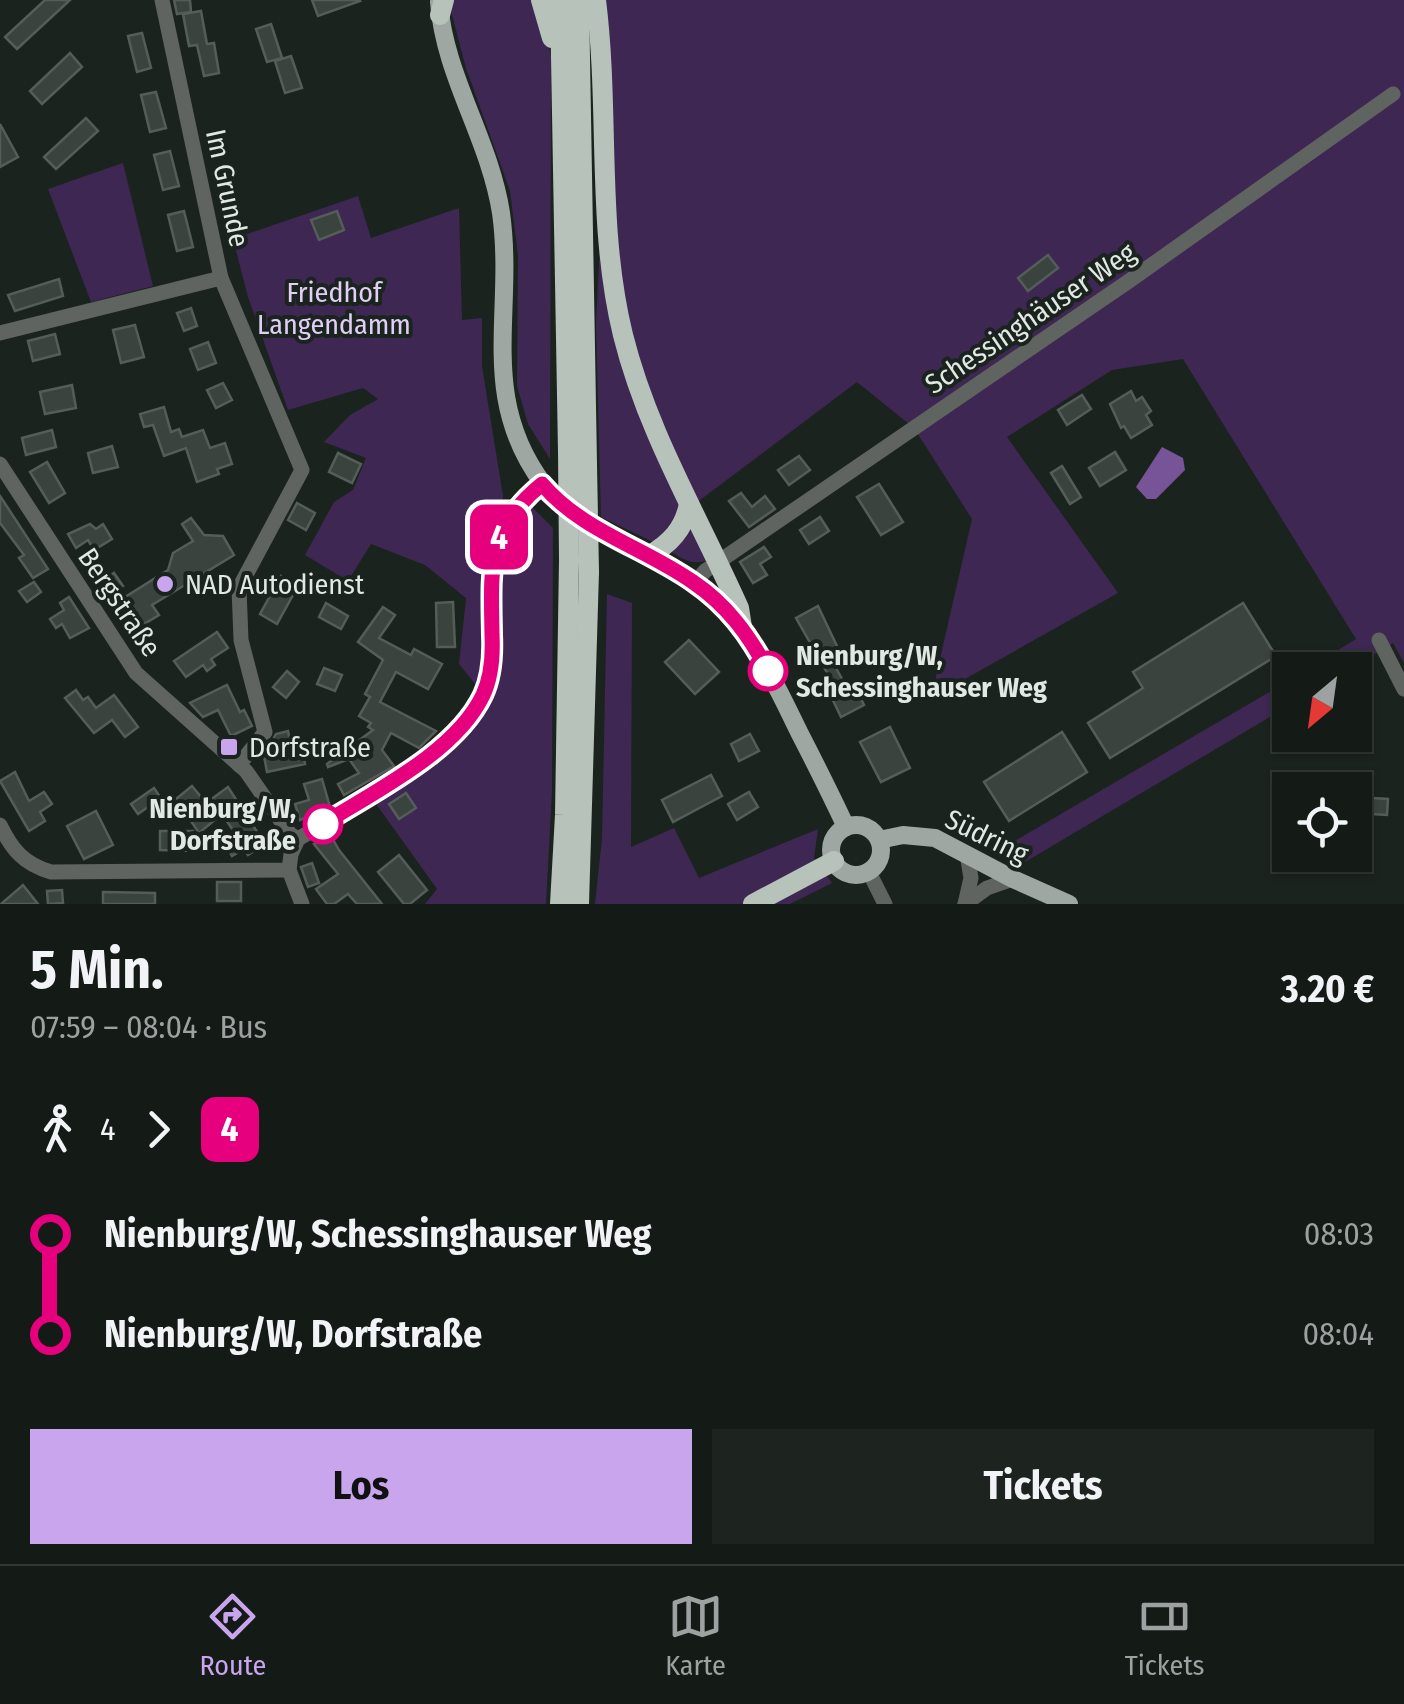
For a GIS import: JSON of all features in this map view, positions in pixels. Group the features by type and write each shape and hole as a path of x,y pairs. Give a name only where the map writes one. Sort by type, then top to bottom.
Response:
{"highway":[{"path":"541,0 562,78"},
{"path":"560,0 569,560 560,904"},
{"path":"579,0 589,572 579,904"},
{"path":"596,0 606,209 622,332 651,422 740,608 742,627"},
{"path":"648,556 668,545 689,504"},
{"path":"753,904 834,861"}],"main road":[{"path":"441,5 451,58 482,140 500,212 504,246 502,380 507,413 518,444 558,502 695,583 742,627 846,827"},
{"path":"862,826 879,840 880,855 869,872 844,872 834,861 832,844 846,827 862,826"},
{"name":"Südring","path":"879,840 923,835 1069,904"}],"street":[{"name":"Im Grunde","path":"162,0 222,278 302,470 239,588 241,640 265,732 239,765"},
{"name":"Schessinghäuser Weg","path":"695,583 705,571 1129,282 1393,94"},
{"path":"0,333 222,278"},
{"name":"Bergstraße","path":"0,464 136,673 239,765 298,840"},
{"path":"302,904 290,870 291,854 298,840 445,745 484,693 493,662 491,566 496,542 512,514 542,484"},
{"path":"1379,640 1404,690"},
{"path":"0,825 6,848 39,868 70,874 290,870"},
{"path":"965,904 971,878 967,854"},
{"path":"869,872 885,904"},
{"path":"965,904 988,888 1013,880"}],"green space":[{"path":"452,0 534,0 541,11 551,57 550,459 528,424 517,386 518,256 510,191 466,68 451,11"},
{"path":"606,0 1404,0 1404,663 1393,643 1372,656 1372,652 1335,652 1356,639 1183,359 1112,370 1007,437 1118,593 931,698 972,519 914,428 857,382 696,503 653,542 601,517 596,323 610,40"},
{"path":"123,163 153,286 91,302 48,189"},
{"name":"Friedhof Langendamm","path":"358,196 371,238 459,208 462,320 482,318 482,366 503,496 485,564 484,658 479,689 459,664 466,598 425,565 371,544 348,581 305,555 334,502 353,490 366,458 324,442 350,415 378,399 363,388 288,410 248,297 233,239"},
{"path":"532,507 553,528 552,792 546,904 425,904 437,889 374,801 487,712 500,668 500,560 516,522"},
{"path":"690,520 710,559 693,562 668,550"},
{"path":"607,594 632,603 631,847 674,828 699,878 818,829 814,858 832,883 790,904 595,904 602,838"},
{"path":"1272,691 1272,716 1025,862 1006,846"}],"shaded area":[{"path":"1162,447 1183,458 1185,470 1156,499 1147,499 1136,487"}],"building":[{"path":"45,0 70,0 17,49 5,37"},
{"path":"174,0 190,0 191,12 177,14"},
{"path":"312,0 359,0 360,1 318,16"},
{"path":"201,11 207,44 214,43 219,73 204,76 197,45 189,46 183,14"},
{"path":"271,24 282,58 267,62 256,29"},
{"path":"142,33 151,68 137,72 128,36"},
{"path":"70,53 82,67 42,104 30,91"},
{"path":"291,56 302,88 285,93 275,61"},
{"path":"156,92 166,128 150,132 141,95"},
{"path":"86,118 98,131 56,169 44,157"},
{"path":"0,124 18,157 0,167"},
{"path":"170,151 179,186 163,190 154,155"},
{"path":"184,211 193,247 177,251 168,215"},
{"path":"337,211 344,230 319,240 311,220"},
{"path":"1048,255 1058,268 1028,291 1018,278"},
{"path":"59,279 63,296 15,311 8,295"},
{"path":"191,308 197,326 184,331 177,313"},
{"path":"135,325 144,357 121,363 113,330"},
{"path":"55,334 60,354 33,361 28,341"},
{"path":"208,342 216,363 198,370 190,349"},
{"path":"223,383 232,400 216,408 207,390"},
{"path":"72,385 76,408 45,414 40,392"},
{"path":"1131,391 1136,401 1142,397 1151,411 1146,415 1152,425 1131,438 1124,426 1121,428 1110,404"},
{"path":"1082,395 1091,409 1067,425 1058,410"},
{"path":"164,407 171,432 179,429 182,437 203,430 210,448 225,443 232,464 197,482 186,448 164,456 153,425 144,427 140,414"},
{"path":"52,430 56,447 26,455 22,438"},
{"path":"112,446 118,467 93,473 88,453"},
{"path":"1115,452 1126,470 1100,486 1089,468"},
{"path":"338,453 361,464 352,483 329,472"},
{"path":"799,456 810,470 789,485 778,470"},
{"path":"47,462 65,493 49,503 30,472"},
{"path":"1062,466 1081,497 1070,504 1051,473"},
{"path":"879,484 903,522 881,535 857,497"},
{"path":"741,493 752,507 765,496 775,509 749,527 729,501"},
{"path":"0,496 48,569 33,578 19,558 24,555 0,523"},
{"path":"297,503 315,513 306,530 288,520"},
{"path":"820,517 829,531 809,544 800,530"},
{"name":"NAD Autodienst","path":"191,518 204,535 223,536 234,555 152,605 159,615 139,627 122,599 168,570 173,553 193,541 182,524"},
{"path":"90,524 96,529 103,524 112,539 94,550 88,540 76,548 68,534"},
{"path":"764,547 771,557 760,564 767,575 753,583 740,562"},
{"path":"114,573 123,586 109,595 100,582"},
{"path":"281,576 298,586 277,624 260,614"},
{"path":"34,582 41,592 27,602 19,591"},
{"path":"69,597 89,628 70,638 62,624 56,628 50,619 64,610 60,603"},
{"path":"453,602 455,647 437,647 436,603"},
{"path":"326,603 348,616 341,629 319,617"},
{"path":"1243,603 1274,652 1272,658 1110,758 1088,723 1143,688 1133,672"},
{"path":"818,606 845,663 836,668 846,686 852,682 864,705 841,717 830,694 834,692 830,678 796,618"},
{"path":"383,607 395,615 379,638 411,655 414,649 442,664 428,689 396,672 380,702 436,731 419,748 391,733 382,750 394,766 344,795 338,784 359,773 349,759 328,767 327,764 373,730 368,727 371,723 359,716 370,697 365,694 383,660 358,642"},
{"path":"217,632 228,648 211,659 215,665 207,671 203,665 186,677 174,661"},
{"path":"689,640 719,672 695,694 665,662"},
{"path":"324,668 342,675 335,691 317,684"},
{"path":"287,671 299,682 286,698 273,687"},
{"path":"227,685 252,726 231,736 218,710 203,717 190,703"},
{"path":"76,690 96,708 114,695 138,727 125,737 112,720 94,733 65,698"},
{"path":"890,727 910,768 881,782 860,742"},
{"path":"288,731 292,750 302,748 305,764 267,772 264,756 274,754 271,743 276,734"},
{"path":"1062,732 1087,772 1009,821 984,782"},
{"path":"750,734 759,751 739,761 731,744"},
{"path":"15,772 29,801 44,792 52,804 40,812 45,821 29,831 0,781"},
{"path":"711,775 722,796 673,822 662,800"},
{"path":"322,779 330,807 300,820 295,804 309,800 304,784"},
{"path":"192,786 206,803 228,787 265,844 248,855 244,849 232,856 225,844 237,836 222,814 199,833 176,799"},
{"path":"154,788 166,806 153,814 148,807 138,814 131,804"},
{"path":"749,792 758,807 737,820 728,804"},
{"path":"406,793 416,808 399,819 389,804"},
{"path":"1372,798 1388,799 1387,815 1372,814"},
{"path":"96,811 113,845 84,859 67,826"},
{"path":"160,831 193,831 193,851 160,850"},
{"path":"330,834 382,904 357,904 348,894 334,904 327,904 316,889 338,874 314,844"},
{"path":"399,855 427,890 410,904 404,904 378,872"},
{"path":"312,863 319,883 308,887 301,867"},
{"path":"217,882 241,882 241,901 217,901"},
{"path":"23,885 38,904 1,904"},
{"path":"62,890 63,903 48,904 47,891"},
{"path":"103,892 155,893 155,904 103,904"}],"bus line":[{"name":"4","path":"323,824 445,745 472,714 484,693 493,662 491,566 496,542 512,514 542,484 580,518 674,569 720,602 742,627 768,671"}],"place":[{"name":"NAD Autodienst","path":"165,584"},
{"name":"Nienburg/W, Schessinghauser Weg","path":"768,671"},
{"name":"Dorfstraße","path":"229,747"},
{"name":"Nienburg/W, Dorfstraße","path":"323,824"}]}
